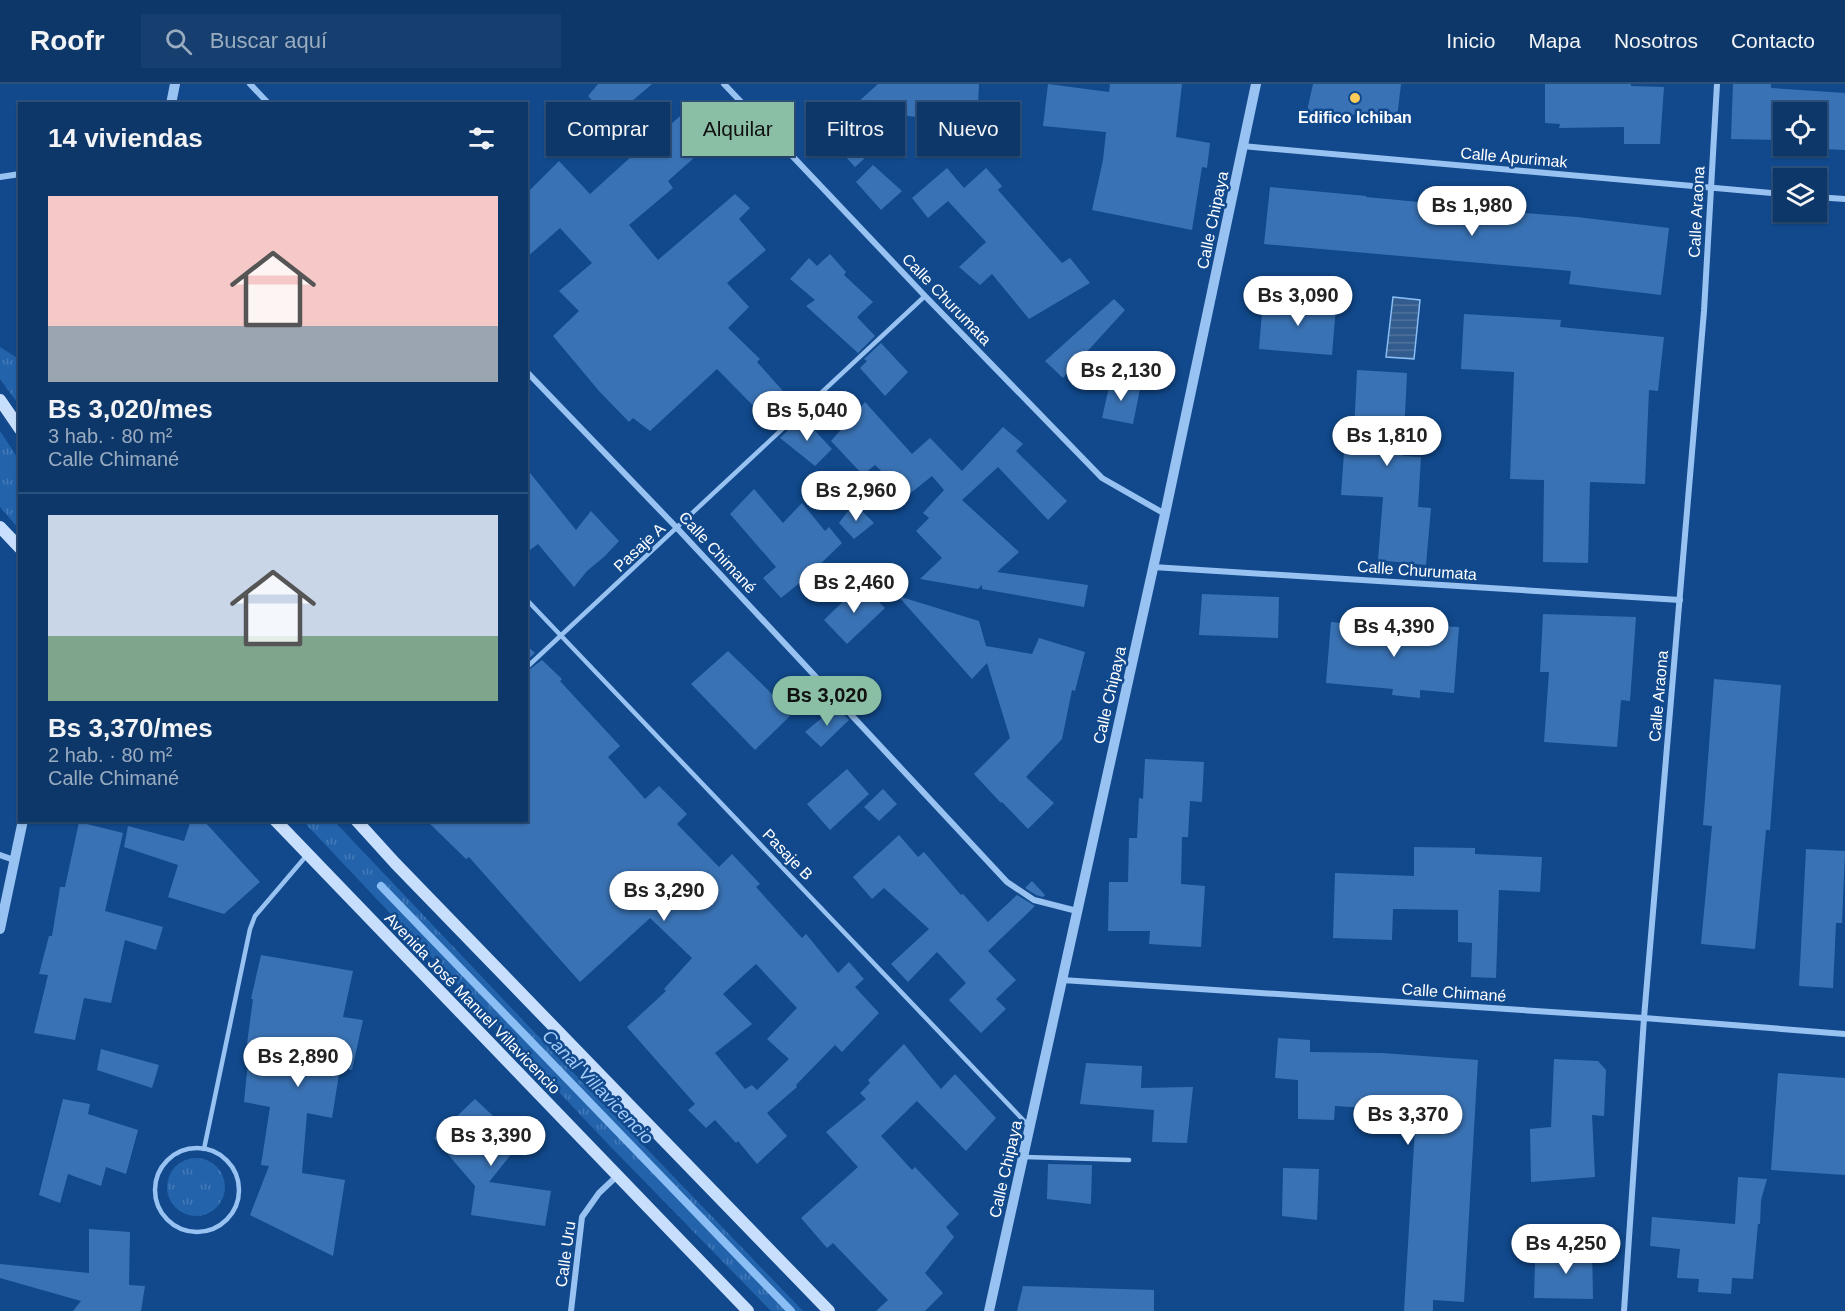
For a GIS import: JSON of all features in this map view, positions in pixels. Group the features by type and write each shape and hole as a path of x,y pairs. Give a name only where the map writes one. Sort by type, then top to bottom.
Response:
{"main road":[{"path":"0,400 18,426"},
{"path":"0,527 18,546"},
{"name":"Avenida José Manuel Villavicencio","path":"277,822 748,1311"},
{"path":"360,822 395,862 829,1311"}],"street":[{"path":"171,102 175,84"},
{"path":"250,84 267,102"},
{"name":"Calle Churumata","path":"724,84 925,297 1102,478 1165,514"},
{"name":"Calle Chipaya","path":"989,1311 1165,514 1256,84"},
{"name":"Calle Araona","path":"1624,1311 1644,1018 1704,311 1717,84"},
{"name":"Calle Apurimak","path":"1242,146 1773,193"},
{"path":"0,177 18,174"},
{"path":"1827,198 1845,199"},
{"name":"Calle Chimané","path":"528,373 677,528 1006,882 1034,900 1077,911"},
{"name":"Calle Churumata","path":"1153,567 1680,600"},
{"path":"0,929 23,822"},
{"path":"0,855 14,860"},
{"name":"Calle Chimané","path":"1061,980 1644,1018 1845,1034"},
{"name":"Calle Uru","path":"571,1311 582,1217 600,1193 617,1176"}],"lane":[{"name":"Pasaje A","path":"528,666 925,297"},
{"name":"Pasaje B","path":"528,601 1030,1127"},
{"path":"204,1149 250,928 255,916 308,855"},
{"path":"191,1149 204,1149 218,1153 229,1162 240,1188 238,1202 232,1215 221,1225 208,1231 194,1232 181,1229 169,1221 161,1211 156,1198 155,1185 159,1172 167,1161 178,1153 191,1149"},
{"path":"1024,1157 1129,1160"}],"green space":[{"path":"0,347 18,358 18,404 0,379"},
{"path":"0,431 18,458 18,528 0,507"},
{"path":"304,822 335,822 803,1311 771,1311 607,1143"},
{"path":"190,1158 202,1158 217,1166 225,1181 225,1193 217,1208 202,1216 190,1216 175,1208 167,1193 167,1181 175,1166"}],"shaded area":[{"path":"1393,297 1420,300 1414,359 1386,357"}],"building":[{"path":"598,84 652,84 631,102 594,102 588,96"},
{"path":"878,84 979,84 978,102 917,102 917,117 905,116 905,102 858,102"},
{"path":"1048,84 1109,92 1110,84 1182,84 1176,137 1210,143 1207,168 1202,167 1192,230 1092,210 1103,160 1106,132 1043,126"},
{"name":"Edifico Ichiban","path":"1313,84 1401,84 1397,118 1307,111"},
{"path":"1545,84 1631,84 1631,86 1664,87 1660,144 1624,144 1624,127 1559,128 1560,124 1545,123"},
{"path":"1733,84 1771,84 1771,88 1845,93 1845,150 1827,149 1827,102 1773,102 1773,140 1731,139"},
{"path":"682,114 682,156 696,156 668,181 673,188 629,225 658,260 735,194 750,208 739,219 766,250 727,283 749,307 728,328 760,359 757,362 791,400 788,402 796,410 776,429 717,369 650,431 633,418 629,422 599,391 553,336 579,311 559,291 592,263 560,228 528,256 528,192 559,161 590,194 632,156 670,156 670,125"},
{"path":"845,156 867,156 855,167"},
{"path":"873,165 902,191 881,210 856,182"},
{"path":"947,168 964,188 986,168 1002,186 998,190 1062,263 1070,258 1090,283 1029,319 992,274 980,285 959,267 986,242 948,201 928,218 912,198"},
{"path":"1270,187 1669,228 1661,295 1569,284 1571,271 1264,244"},
{"path":"830,254 846,272 844,275 873,302 857,317 875,336 858,353 806,306 815,300 790,279 809,258 817,266"},
{"path":"1114,299 1125,310 1063,378 1045,361"},
{"path":"1263,300 1336,306 1332,355 1259,349"},
{"path":"1464,314 1561,320 1560,327 1664,337 1658,391 1649,390 1645,484 1590,482 1588,563 1543,562 1544,480 1510,479 1514,372 1461,369"},
{"path":"881,343 908,372 885,396 860,368 867,361 864,359"},
{"path":"1357,370 1407,373 1403,456 1421,457 1418,507 1431,508 1426,565 1378,560 1383,497 1341,495 1344,452 1353,453"},
{"path":"1111,378 1140,389 1133,424 1102,418"},
{"path":"865,402 912,454 930,438 962,471 1003,427 1023,444 1016,451 1067,501 1048,520 998,467 962,500 1019,552 997,572 1088,585 1084,607 982,589 982,585 978,589 920,579 942,558 916,531 929,518 923,513 944,490 932,476 907,496 875,465 863,475 831,441"},
{"path":"802,417 832,449 815,466 780,438"},
{"path":"528,470 576,530 591,511 619,541 587,571 574,587 538,544 528,552"},
{"path":"754,489 783,523 802,503 825,531 829,527 842,543 807,577 781,598 763,578 776,567 730,514"},
{"path":"854,503 874,523 854,539 839,523"},
{"path":"861,584 885,608 847,644 824,620"},
{"path":"1202,594 1279,597 1278,638 1199,635"},
{"path":"898,596 979,621 986,646 1032,654 1039,638 1085,652 1075,691 1072,690 1062,739 1026,777 1054,803 1028,829 974,774 1010,738 987,663 972,679"},
{"path":"1543,614 1636,617 1630,701 1621,700 1617,747 1544,742 1549,672 1540,672"},
{"path":"1331,622 1418,630 1418,625 1459,627 1454,693 1420,690 1420,698 1392,695 1393,689 1326,683"},
{"path":"528,647 535,653 528,659"},
{"path":"728,651 769,691 790,716 755,750 691,684"},
{"path":"542,660 562,679 560,681 620,746 608,757 645,799 659,786 687,814 677,824 719,867 732,854 760,884 756,887 802,938 806,934 838,973 849,962 864,979 855,987 879,1013 842,1052 835,1045 796,1085 797,1087 767,1113 787,1136 757,1164 738,1141 736,1143 715,1120 706,1128 688,1110 695,1104 627,1027 666,991 664,989 692,958 650,918 580,982 469,857 466,859 428,822 528,822 528,670","holes":["756,964 797,1008 767,1039 789,1059 757,1090 752,1085 745,1089 715,1053 752,1024 723,994"]},
{"path":"1714,679 1781,685 1770,830 1766,830 1755,949 1701,944 1712,826 1703,825"},
{"path":"855,688 867,701 856,712 843,699"},
{"path":"836,706 849,720 821,747 805,732"},
{"path":"1145,759 1204,762 1202,802 1190,801 1188,837 1182,837 1181,884 1205,886 1201,947 1149,944 1150,931 1108,931 1109,882 1128,882 1129,838 1137,838 1139,798 1143,799"},
{"path":"847,769 869,794 830,830 807,804"},
{"path":"883,789 897,804 879,821 864,807"},
{"path":"79,822 123,833 105,911 163,927 156,950 125,940 111,1003 84,998 75,1040 34,1033 48,975 39,974 49,936 52,936 60,887 65,887"},
{"path":"190,822 205,822 260,882 224,914 168,897 178,865 124,847 128,826 184,841"},
{"path":"899,835 918,857 924,852 988,922 1017,895 1035,906 988,951 1016,980 996,999 1006,1009 981,1033 949,1000 966,983 937,952 908,982 891,964 929,929 884,888 872,899 853,877"},
{"path":"1414,847 1475,848 1475,854 1542,857 1540,892 1499,890 1496,978 1471,977 1472,943 1458,942 1458,910 1393,909 1392,940 1333,938 1335,873 1414,876"},
{"path":"1806,849 1845,851 1842,923 1836,923 1833,988 1799,986"},
{"path":"1032,881 1045,895 1043,897 1025,888"},
{"path":"261,955 353,971 343,1017 363,1020 352,1070 340,1068 332,1118 307,1113 302,1173 345,1180 333,1256 250,1215 269,1166 261,1165 270,1107 244,1102 249,1052 246,1051 253,999 251,999"},
{"path":"1278,1038 1310,1040 1310,1052 1382,1053 1478,1060 1464,1302 1433,1300 1433,1311 1404,1311 1416,1111 1335,1106 1334,1120 1298,1119 1298,1080 1275,1078"},
{"path":"904,1044 941,1089 955,1074 996,1118 966,1151 917,1101 881,1136 912,1170 915,1167 959,1214 946,1227 954,1237 925,1273 943,1293 925,1311 876,1311 888,1300 833,1243 827,1248 801,1218 858,1167 826,1132 866,1099 860,1093 870,1083 868,1080"},
{"path":"101,1049 159,1065 152,1088 97,1070"},
{"path":"1554,1059 1598,1061 1606,1070 1604,1116 1592,1115 1595,1177 1531,1182 1530,1129 1551,1127"},
{"path":"1086,1063 1142,1066 1141,1088 1193,1087 1187,1143 1152,1142 1154,1110 1080,1104"},
{"path":"1778,1073 1845,1078 1845,1175 1771,1170"},
{"path":"63,1099 90,1104 88,1114 138,1130 126,1174 106,1167 101,1186 68,1174 60,1203 39,1195"},
{"path":"475,1099 521,1142 489,1182 551,1191 545,1226 471,1215 475,1186 434,1138"},
{"path":"1048,1164 1092,1165 1091,1204 1047,1199"},
{"path":"1283,1168 1319,1169 1317,1220 1282,1216"},
{"path":"1738,1177 1767,1179 1761,1200 1753,1279 1732,1278 1731,1294 1698,1292 1699,1279 1677,1278 1680,1249 1650,1246 1652,1217 1735,1224"},
{"path":"89,1229 130,1232 129,1285 145,1286 141,1311 73,1311 81,1301 0,1278 0,1264 89,1273"},
{"path":"1559,1246 1592,1246 1593,1299 1534,1298 1535,1262 1559,1263"},
{"path":"1023,1286 1154,1290 1154,1311 1017,1311"}],"waterway":[{"name":"Canal Villavicencio","path":"381,886 791,1311"}],"place":[{"name":"Edifico Ichiban","path":"1355,98"}]}
